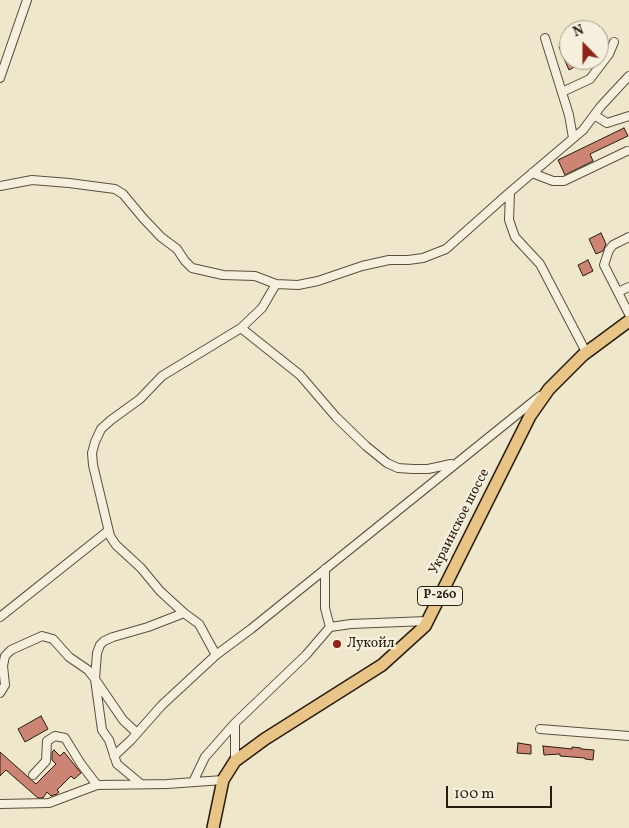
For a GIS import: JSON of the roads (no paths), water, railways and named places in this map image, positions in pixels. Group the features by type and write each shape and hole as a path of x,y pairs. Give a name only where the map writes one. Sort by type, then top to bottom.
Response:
{"highway":[{"name":"Украинское шоссе","path":"213,828 222,780 235,761 264,739 382,665 425,626 530,416 549,389 586,352 629,321"}],"street":[{"path":"0,78 27,0"},
{"path":"546,38 569,115 573,138"},
{"path":"562,92 590,79 609,54 614,42"},
{"path":"0,186 32,180 115,189 123,194 142,218 161,237 177,248 184,261 192,268 223,275 255,276 276,284 298,284 318,281 362,266 389,260 423,258 446,249 583,130 594,114 629,76"},
{"path":"594,114 607,123 629,116"},
{"path":"532,173 553,182 564,181 627,151"},
{"path":"510,192 509,220 516,237 540,264 586,352"},
{"path":"629,237 613,245 609,250 604,265 629,314"},
{"path":"216,655 199,624 160,591 141,568 116,544 108,531 93,459 94,442 102,429 111,420 140,399 162,376 241,328 262,308 276,284"},
{"path":"618,292 629,287"},
{"path":"241,328 300,376 336,417 387,463 398,468 413,469 439,467 455,463"},
{"path":"114,756 162,705 216,655 252,629 455,463 549,389"},
{"path":"0,618 108,531"},
{"path":"325,569 325,608 330,627"},
{"path":"141,784 117,764 109,740 102,730 94,678 97,653 104,641 184,613"},
{"path":"192,782 205,757 235,723 306,656 330,627 351,624 427,621"},
{"path":"0,692 5,685 3,666 5,656 11,650 42,636 53,639 69,657 88,670 123,720 137,733"},
{"path":"235,723 235,761"},
{"path":"540,729 629,736"},
{"path":"33,775 46,761 47,741 55,736 64,738 80,764 97,785"},
{"path":"0,804 49,803 97,785 222,780"}],"place":[{"name":"Лукойл","path":"337,644"}]}
